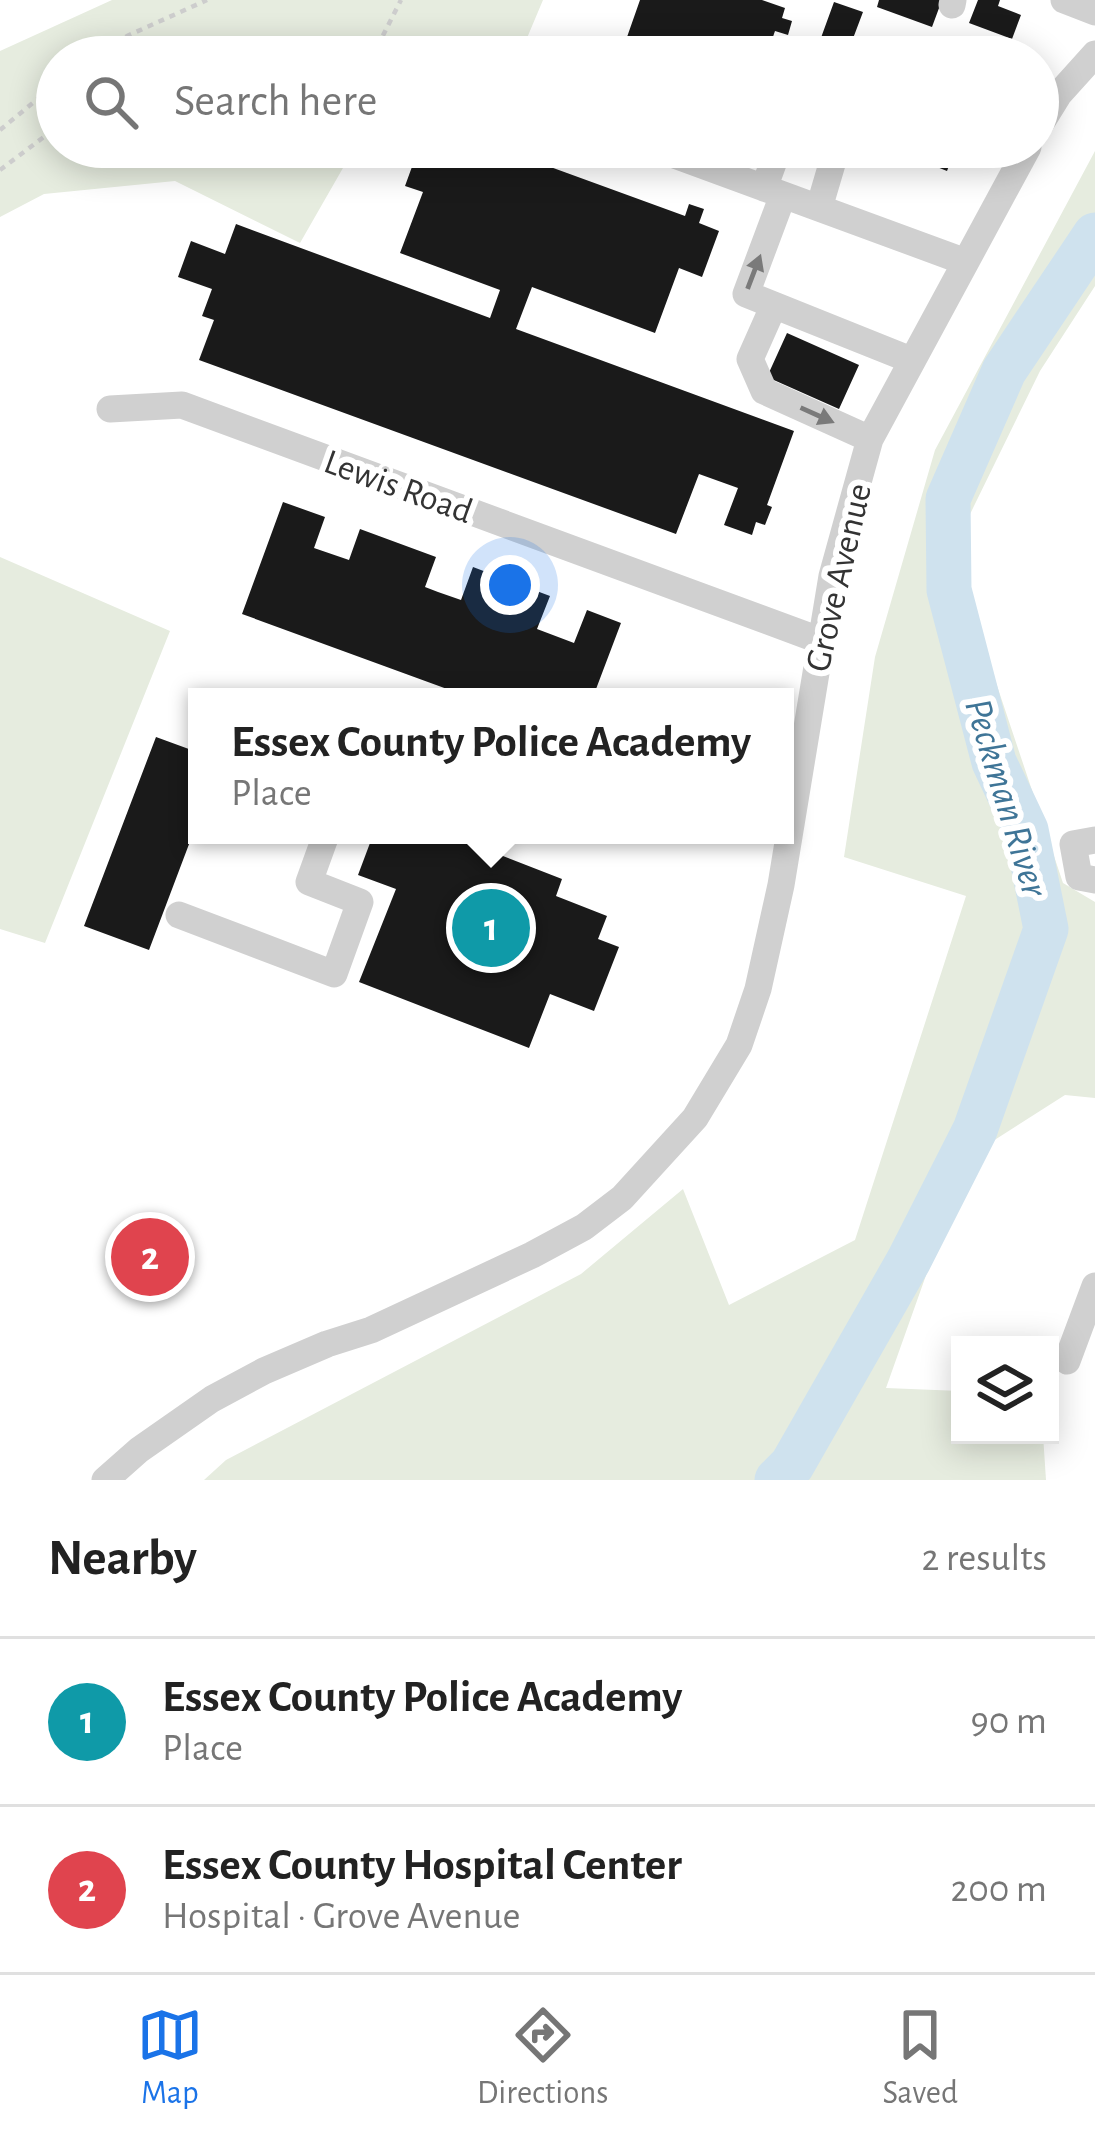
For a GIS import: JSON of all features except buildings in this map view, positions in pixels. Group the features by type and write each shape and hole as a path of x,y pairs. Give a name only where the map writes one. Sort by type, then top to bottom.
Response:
{"street":[{"path":"1064,0 1095,12"},
{"path":"1059,94 1095,54"},
{"path":"711,168 963,261"},
{"path":"777,168 746,294 911,360"},
{"path":"819,208 831,168"},
{"name":"Grove Avenue","path":"794,801 819,640 848,511 870,439 1016,168"},
{"path":"774,305 750,359 764,392 870,439"},
{"name":"Lewis Road","path":"110,409 182,405 819,640"},
{"path":"1095,840 1073,844 1079,877 1095,880"},
{"path":"179,915 334,974 360,902 309,883 323,844"},
{"name":"Grove Avenue","path":"105,1480 139,1450 212,1400 327,1343 371,1330 532,1256 584,1227 622,1198 695,1118 739,1045 758,989 787,844"},
{"path":"1067,1360 1095,1286"}],"path":[{"path":"127,36 207,0"},
{"path":"383,36 401,0"},
{"path":"0,130 36,100"},
{"path":"0,170 36,143"}],"shaded area":[{"path":"112,0 543,0 528,36 36,36 36,168 343,168 300,243 175,181 44,194 0,217 0,51"},
{"path":"1095,151 1095,286 1040,371 952,551 1063,883 1095,902 1095,1098 1065,1095 968,1157 886,1388 951,1391 951,1444 1044,1444 1046,1480 204,1480 226,1460 581,1274 683,1189 729,1305 855,1240 966,896 844,857 875,657 935,450"},
{"path":"0,557 170,631 45,943 0,929"}],"waterway":[{"name":"Peckman River","path":"777,1480 792,1465 909,1260 975,1130 1046,929 1026,830 994,762 949,590 948,499 1004,371 1095,235"}],"place":[{"name":"Essex County Police Academy","path":"491,928"},
{"name":"Essex County Hospital Center","path":"150,1257"}]}
